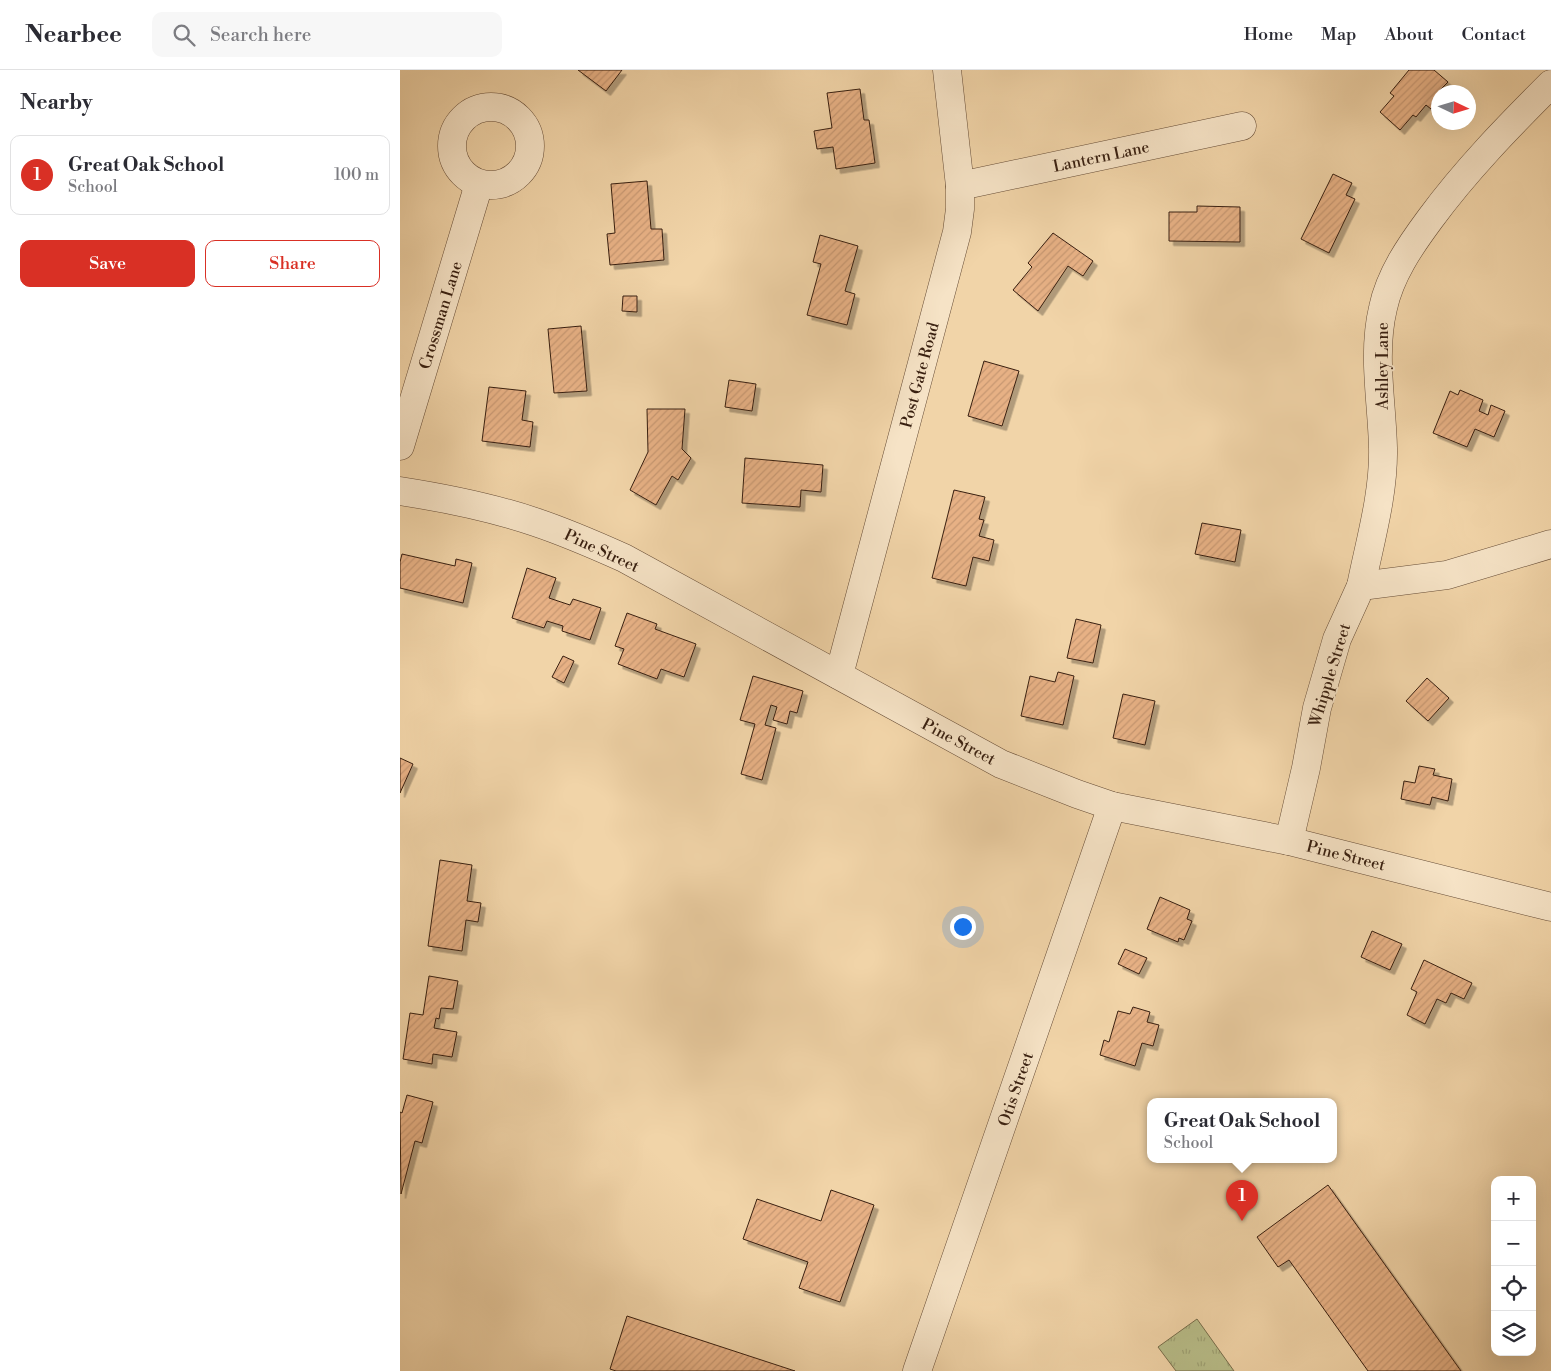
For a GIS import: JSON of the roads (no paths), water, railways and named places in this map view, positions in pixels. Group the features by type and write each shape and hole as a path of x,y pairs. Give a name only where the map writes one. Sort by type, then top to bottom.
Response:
{"street":[{"name":"Post Gate Road","path":"839,675 957,232 960,186 947,70"},
{"name":"Ashley Lane","path":"1360,586 1382,473 1383,449 1378,358 1382,309 1390,286 1413,241 1447,195 1489,147 1551,84"},
{"name":"Lantern Lane","path":"960,186 1242,126"},
{"name":"Crossman Lane","path":"400,446 479,184"},
{"name":"Pine Street","path":"400,491 499,511 591,543 624,558 1001,764 1077,794 1112,806 1289,841 1551,907"},
{"path":"1360,586 1447,575 1551,544"},
{"name":"Whipple Street","path":"1289,841 1306,768 1317,708 1337,639 1360,586"},
{"name":"Otis Street","path":"917,1371 1112,806"}],"place":[{"name":"Great Oak School","path":"1242,1221"}]}
